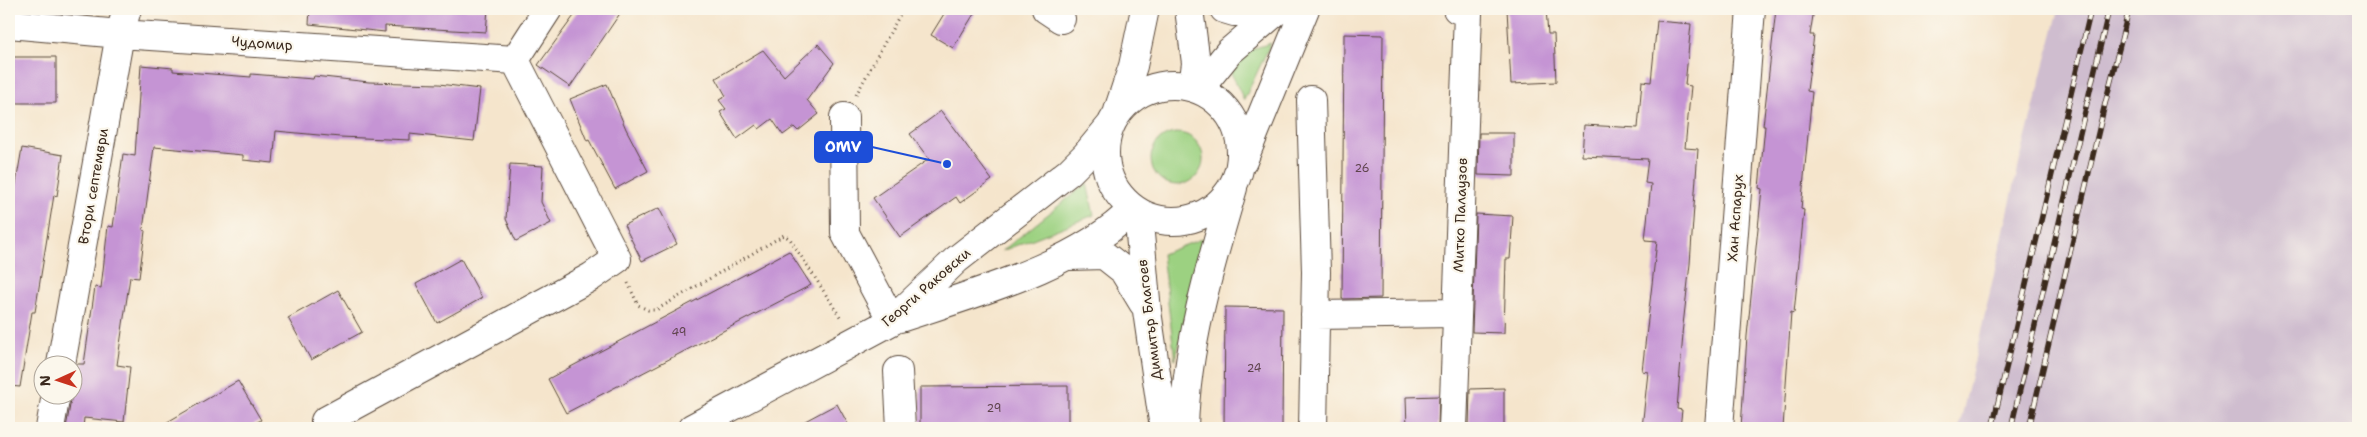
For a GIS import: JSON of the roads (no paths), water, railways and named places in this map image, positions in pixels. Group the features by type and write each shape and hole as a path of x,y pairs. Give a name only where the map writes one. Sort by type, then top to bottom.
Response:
{"street":[{"path":"325,422 590,277 617,259 515,60 548,9"},
{"path":"1114,119 1133,96 1152,87 1172,84 1196,88 1216,99 1229,113 1238,131 1241,150 1237,176 1221,202 1203,215 1181,221 1159,220 1135,210 1112,186 1104,156 1105,141 1133,66 1145,9"},
{"path":"1189,9 1196,63 1196,88"},
{"path":"1224,9 1234,12 1277,10"},
{"path":"1184,428 1191,354 1208,273 1237,176 1271,88 1305,9"},
{"name":"Митко Палаузов","path":"1453,428 1468,13 1458,9"},
{"name":"Хан Аспарух","path":"1719,428 1751,9"},
{"path":"1196,88 1229,52 1277,10"},
{"name":"Чудомир","path":"9,24 123,21 515,60"},
{"name":"Втори септември","path":"63,354 123,21"},
{"path":"1311,100 1316,272 1313,428"},
{"path":"844,117 845,233 892,321 994,286 1068,256 1135,210"},
{"name":"Георги Раковски","path":"692,428 892,321 956,260 1069,172 1086,155 1114,119"},
{"name":"Димитър Благоев","path":"1135,210 1164,428"},
{"path":"1068,256 1104,255 1123,270 1147,311"},
{"path":"1315,315 1456,313"},
{"path":"898,371 901,428"},
{"path":"50,428 54,404"}],"railway":[{"path":"1992,428 2091,9"},
{"path":"2011,428 2109,9"},
{"path":"2029,428 2129,9"}],"place":[{"name":"OMV","path":"947,164"}]}
